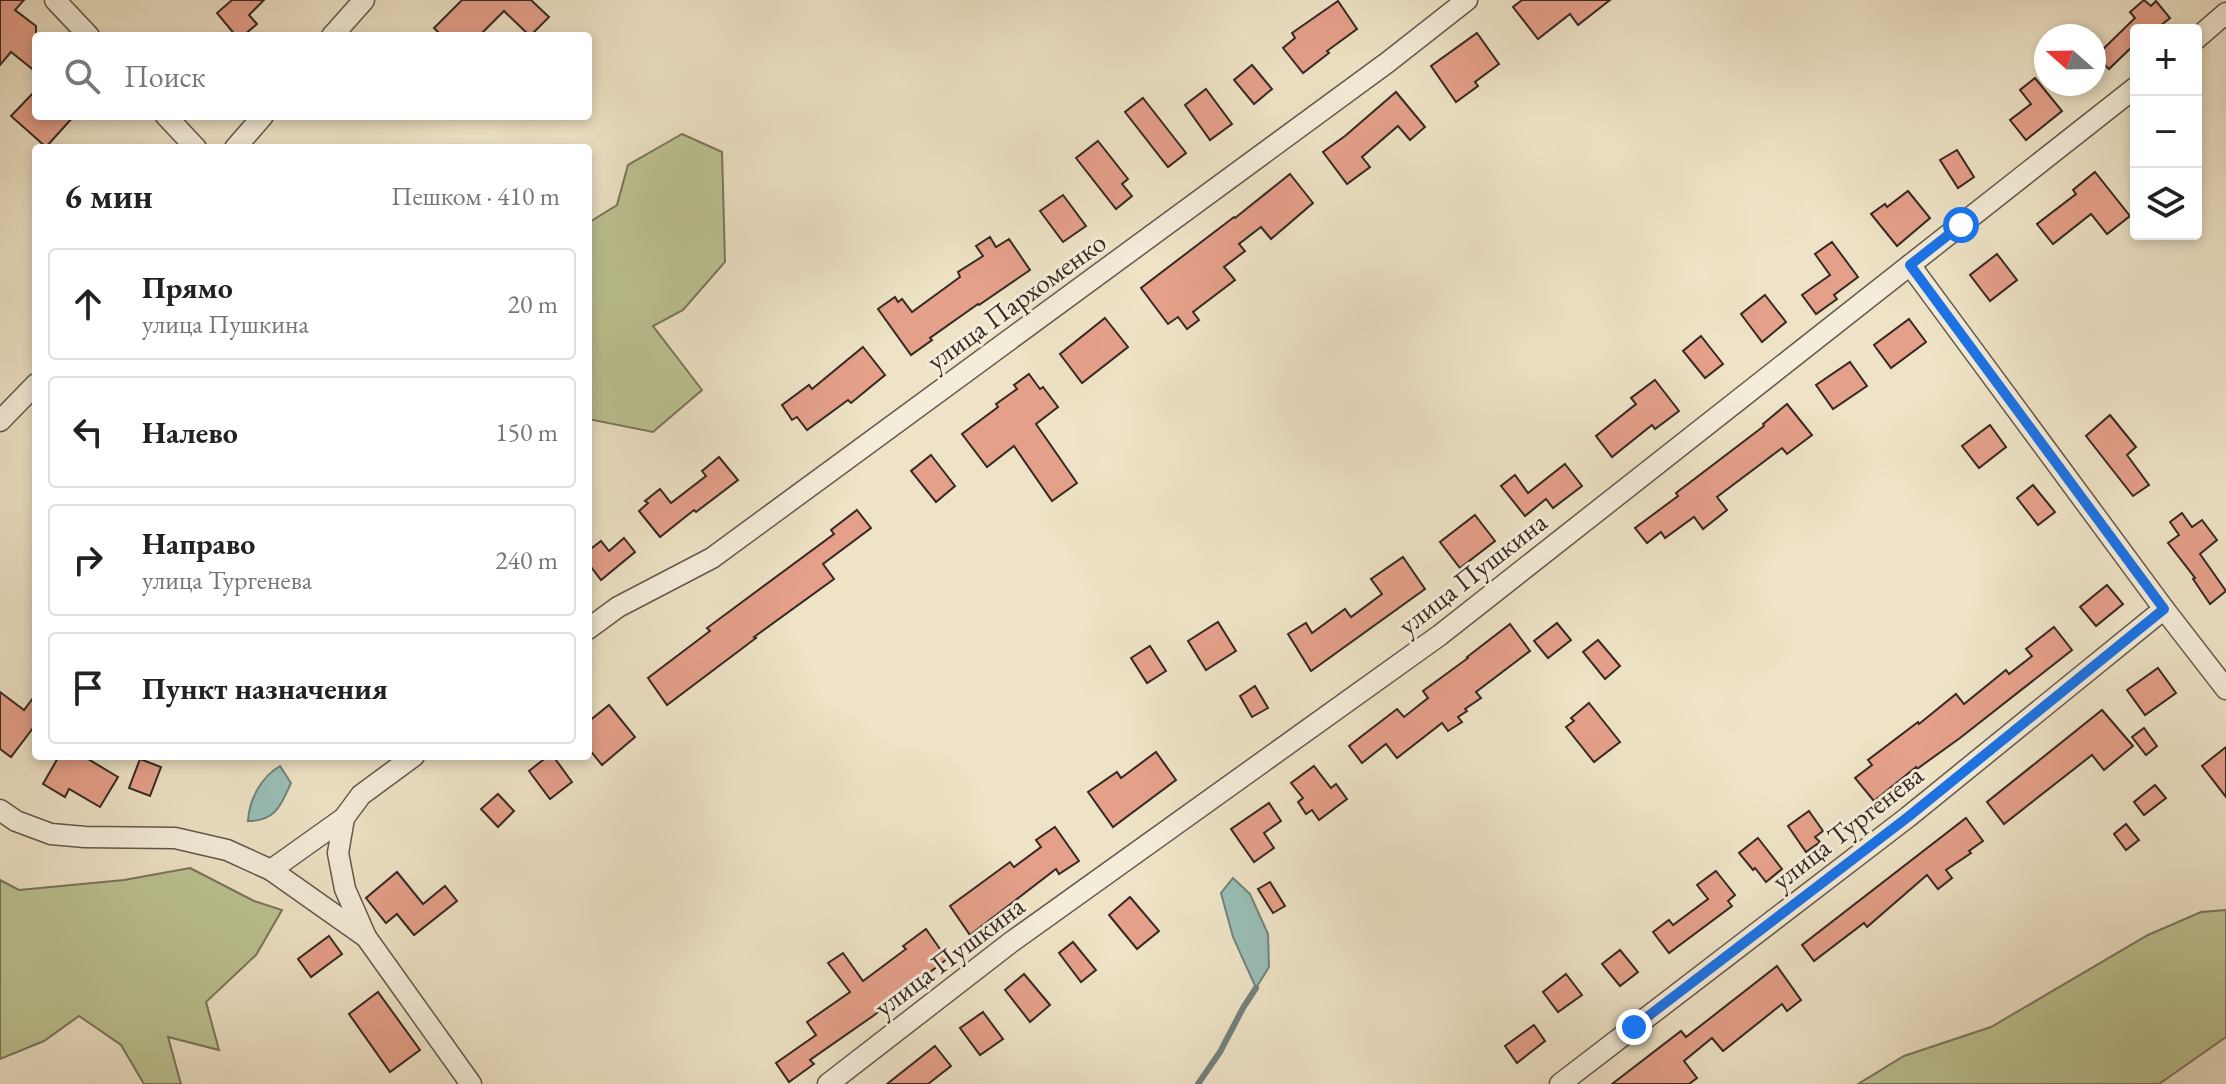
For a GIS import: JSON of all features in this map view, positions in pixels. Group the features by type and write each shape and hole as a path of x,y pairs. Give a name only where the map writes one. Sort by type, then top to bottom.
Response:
{"street":[{"path":"55,0 85,32"},
{"path":"336,32 364,0"},
{"name":"улица Пархоменко","path":"592,626 618,607 712,558 1388,62 1467,0"},
{"path":"2202,34 2226,13"},
{"name":"улица Пушкина","path":"828,1084 1010,943 1440,635 2130,92"},
{"path":"170,120 192,144"},
{"path":"238,144 260,120"},
{"path":"1910,265 2226,689"},
{"path":"0,421 32,388"},
{"name":"улица Тургенева","path":"1560,1084 1908,817 2164,609"},
{"path":"271,870 344,818 361,795 409,760"},
{"path":"0,810 16,821 51,834 175,838 227,850 271,870 366,937"},
{"path":"344,818 338,853 345,889 366,937 471,1084"}],"green space":[{"path":"682,134 722,152 725,262 683,310 653,326 702,390 653,432 592,420 592,221 617,205 628,165"},
{"path":"190,868 254,901 282,910 256,955 206,1002 219,1050 168,1037 181,1084 144,1084 121,1045 79,1016 44,1041 0,1059 0,880 19,890 124,880"},
{"path":"2226,910 2226,1037 2159,1084 1858,1084 1904,1056 1991,1027 2148,935 2201,912"}],"water":[{"path":"280,766 291,783 280,805 265,818 248,821 257,790 267,776"},
{"path":"1233,878 1250,894 1268,934 1269,967 1256,988 1233,937 1221,893"}],"building":[{"path":"0,0 24,0 15,10 36,26 36,32 32,32 32,69 11,52 0,65"},
{"path":"232,0 264,0 249,15 257,24 248,32 233,32 217,13"},
{"path":"462,0 531,0 549,17 534,32 526,32 504,11 483,32 438,32 434,28"},
{"path":"1522,0 1610,0 1578,25 1570,14 1538,39 1513,7"},
{"path":"2144,0 2151,6 2156,1 2170,18 2162,24 2130,24 2130,49 2109,69 2106,66 2106,46 2135,18 2130,12"},
{"path":"1338,1 1357,29 1303,73 1283,48 1295,38 1292,33"},
{"path":"1477,33 1499,64 1475,82 1478,86 1456,102 1431,66"},
{"path":"1252,65 1272,89 1254,104 1234,80"},
{"path":"2034,79 2034,96 2050,96 2062,111 2026,140 2010,120 2031,104 2020,90"},
{"path":"1206,89 1232,124 1210,140 1185,105"},
{"path":"1396,92 1425,127 1410,140 1398,126 1362,157 1370,167 1347,184 1323,152"},
{"path":"32,94 32,120 70,120 49,144 43,144 11,116"},
{"path":"1143,98 1186,153 1168,167 1125,112"},
{"path":"1098,141 1128,179 1122,184 1132,196 1116,209 1076,158"},
{"path":"1957,150 1974,177 1958,188 1940,160"},
{"path":"2095,172 2130,216 2107,234 2091,214 2053,244 2037,224 2076,194 2073,190"},
{"path":"1290,174 1313,203 1271,239 1261,227 1239,244 1245,251 1224,267 1235,280 1193,312 1199,320 1187,329 1178,317 1168,324 1141,288"},
{"path":"1908,191 1930,218 1897,246 1871,214 1885,204 1887,207"},
{"path":"1063,195 1086,226 1063,242 1040,211"},
{"path":"990,237 996,247 1009,239 1030,270 930,338 932,340 911,355 878,309 895,297 898,302 902,299 912,312 960,277 958,272 983,256 976,246"},
{"path":"1832,242 1858,277 1834,295 1837,299 1816,314 1802,295 1830,275 1815,254"},
{"path":"1997,254 2017,280 1990,301 1970,275"},
{"path":"1765,295 1786,322 1762,342 1741,314"},
{"path":"1105,318 1128,347 1082,383 1060,354"},
{"path":"1909,319 1926,342 1891,368 1874,345"},
{"path":"1701,336 1723,364 1705,378 1683,351"},
{"path":"863,347 885,375 851,403 848,400 807,430 797,417 792,420 782,405 809,385 812,389"},
{"path":"1850,362 1867,386 1833,409 1816,385"},
{"path":"1029,374 1058,407 1036,424 1077,483 1052,501 1014,446 987,467 962,434 998,407 996,404 1017,389 1014,385"},
{"path":"1655,380 1679,411 1655,429 1652,425 1612,457 1596,436 1636,404 1631,398"},
{"path":"1787,404 1812,435 1787,454 1782,448 1717,497 1727,510 1703,529 1694,517 1665,538 1661,532 1647,543 1635,528 1764,426"},
{"path":"2110,415 2136,447 2127,455 2149,485 2133,496 2086,436"},
{"path":"1990,425 2006,447 1979,468 1962,446"},
{"path":"931,455 955,486 936,502 911,471"},
{"path":"719,457 738,480 660,537 639,511 648,503 645,501 660,489 671,503 706,476 702,471"},
{"path":"1565,464 1582,486 1553,508 1546,499 1525,516 1501,486 1515,475 1528,493"},
{"path":"2033,485 2055,512 2038,525 2017,498"},
{"path":"857,510 871,528 823,564 834,579 667,705 648,678 710,631 707,628 834,534 831,530"},
{"path":"2182,513 2192,527 2202,520 2217,540 2200,554 2226,591 2210,604 2168,543 2179,535 2170,522"},
{"path":"1475,515 1495,541 1460,568 1440,542"},
{"path":"624,538 635,552 601,580 592,568 592,548 601,541 609,551"},
{"path":"1403,557 1425,589 1311,671 1288,634 1306,623 1312,633 1345,609 1351,617 1382,594 1371,579"},
{"path":"2107,585 2123,604 2096,626 2080,607"},
{"path":"1218,622 1236,651 1206,670 1188,641"},
{"path":"1557,623 1571,640 1548,658 1534,641"},
{"path":"1510,624 1530,651 1476,692 1481,698 1458,717 1462,722 1448,731 1442,723 1397,758 1386,744 1362,763 1349,746 1397,709 1404,717 1428,698 1423,691"},
{"path":"2054,627 2072,650 1874,801 1855,778 1872,765 1868,760 1956,694 1964,704 2006,670 2009,674 2032,656 2026,649"},
{"path":"1598,640 1620,666 1605,679 1583,652"},
{"path":"1150,646 1166,671 1147,683 1131,658"},
{"path":"2158,668 2176,693 2145,715 2127,690"},
{"path":"1255,686 1268,708 1252,717 1240,696"},
{"path":"0,692 24,710 32,699 32,729 11,757 0,749"},
{"path":"1589,703 1620,742 1594,762 1566,727 1574,721 1571,718"},
{"path":"609,705 635,737 602,765 592,753 592,719"},
{"path":"2102,710 2133,746 2104,770 2092,755 2004,824 1987,802"},
{"path":"2144,728 2157,746 2146,755 2132,737"},
{"path":"2226,747 2226,797 2202,766"},
{"path":"1156,752 1176,780 1113,827 1088,792 1117,772 1121,778"},
{"path":"57,760 90,760 118,777 100,807 69,789 65,797 43,784"},
{"path":"140,760 161,767 150,796 129,788"},
{"path":"543,760 556,760 572,782 550,799 529,771"},
{"path":"1314,766 1331,788 1336,784 1347,799 1319,820 1312,810 1306,814 1298,802 1303,798 1291,783"},
{"path":"2155,785 2166,798 2144,815 2134,802"},
{"path":"498,794 514,811 498,827 481,809"},
{"path":"1269,803 1281,821 1264,833 1274,848 1254,862 1231,829"},
{"path":"1809,811 1823,831 1815,837 1820,842 1806,852 1788,826"},
{"path":"1966,818 1983,841 1946,870 1952,878 1938,889 1927,875 1867,927 1864,923 1814,961 1802,945"},
{"path":"2126,824 2139,840 2126,850 2114,834"},
{"path":"1055,827 1079,861 1059,874 1056,869 970,935 950,906 1010,862 1014,867 1041,847 1036,840"},
{"path":"1758,838 1782,869 1766,882 1739,853"},
{"path":"1716,871 1735,895 1728,901 1732,906 1669,953 1653,932 1669,920 1673,925 1708,899 1697,885"},
{"path":"397,872 423,904 445,886 457,901 414,935 397,914 386,923 366,898"},
{"path":"1270,882 1285,906 1273,913 1258,889"},
{"path":"1130,897 1159,931 1137,949 1109,915"},
{"path":"926,929 947,959 810,1060 814,1064 789,1082 776,1063 816,1035 807,1022 850,992 828,963 843,953 863,981 906,949 903,946"},
{"path":"329,936 342,954 311,977 298,959"},
{"path":"1073,942 1096,970 1081,982 1059,953"},
{"path":"1620,950 1638,972 1620,986 1602,964"},
{"path":"1777,966 1801,1000 1787,1011 1782,1004 1723,1051 1712,1038 1684,1061 1697,1078 1689,1084 1612,1084 1681,1031 1686,1037"},
{"path":"1024,974 1050,1005 1030,1022 1005,990"},
{"path":"1566,974 1582,995 1558,1012 1543,992"},
{"path":"378,992 420,1050 390,1072 349,1014"},
{"path":"983,1012 1003,1039 980,1055 960,1028"},
{"path":"1534,1025 1545,1041 1517,1063 1505,1046"},
{"path":"935,1046 951,1066 928,1084 887,1084"}],"waterway":[{"path":"1198,1084 1256,988"}],"route":[{"path":"1634,1027 1908,817 2164,609 1910,265 1961,225"}]}
